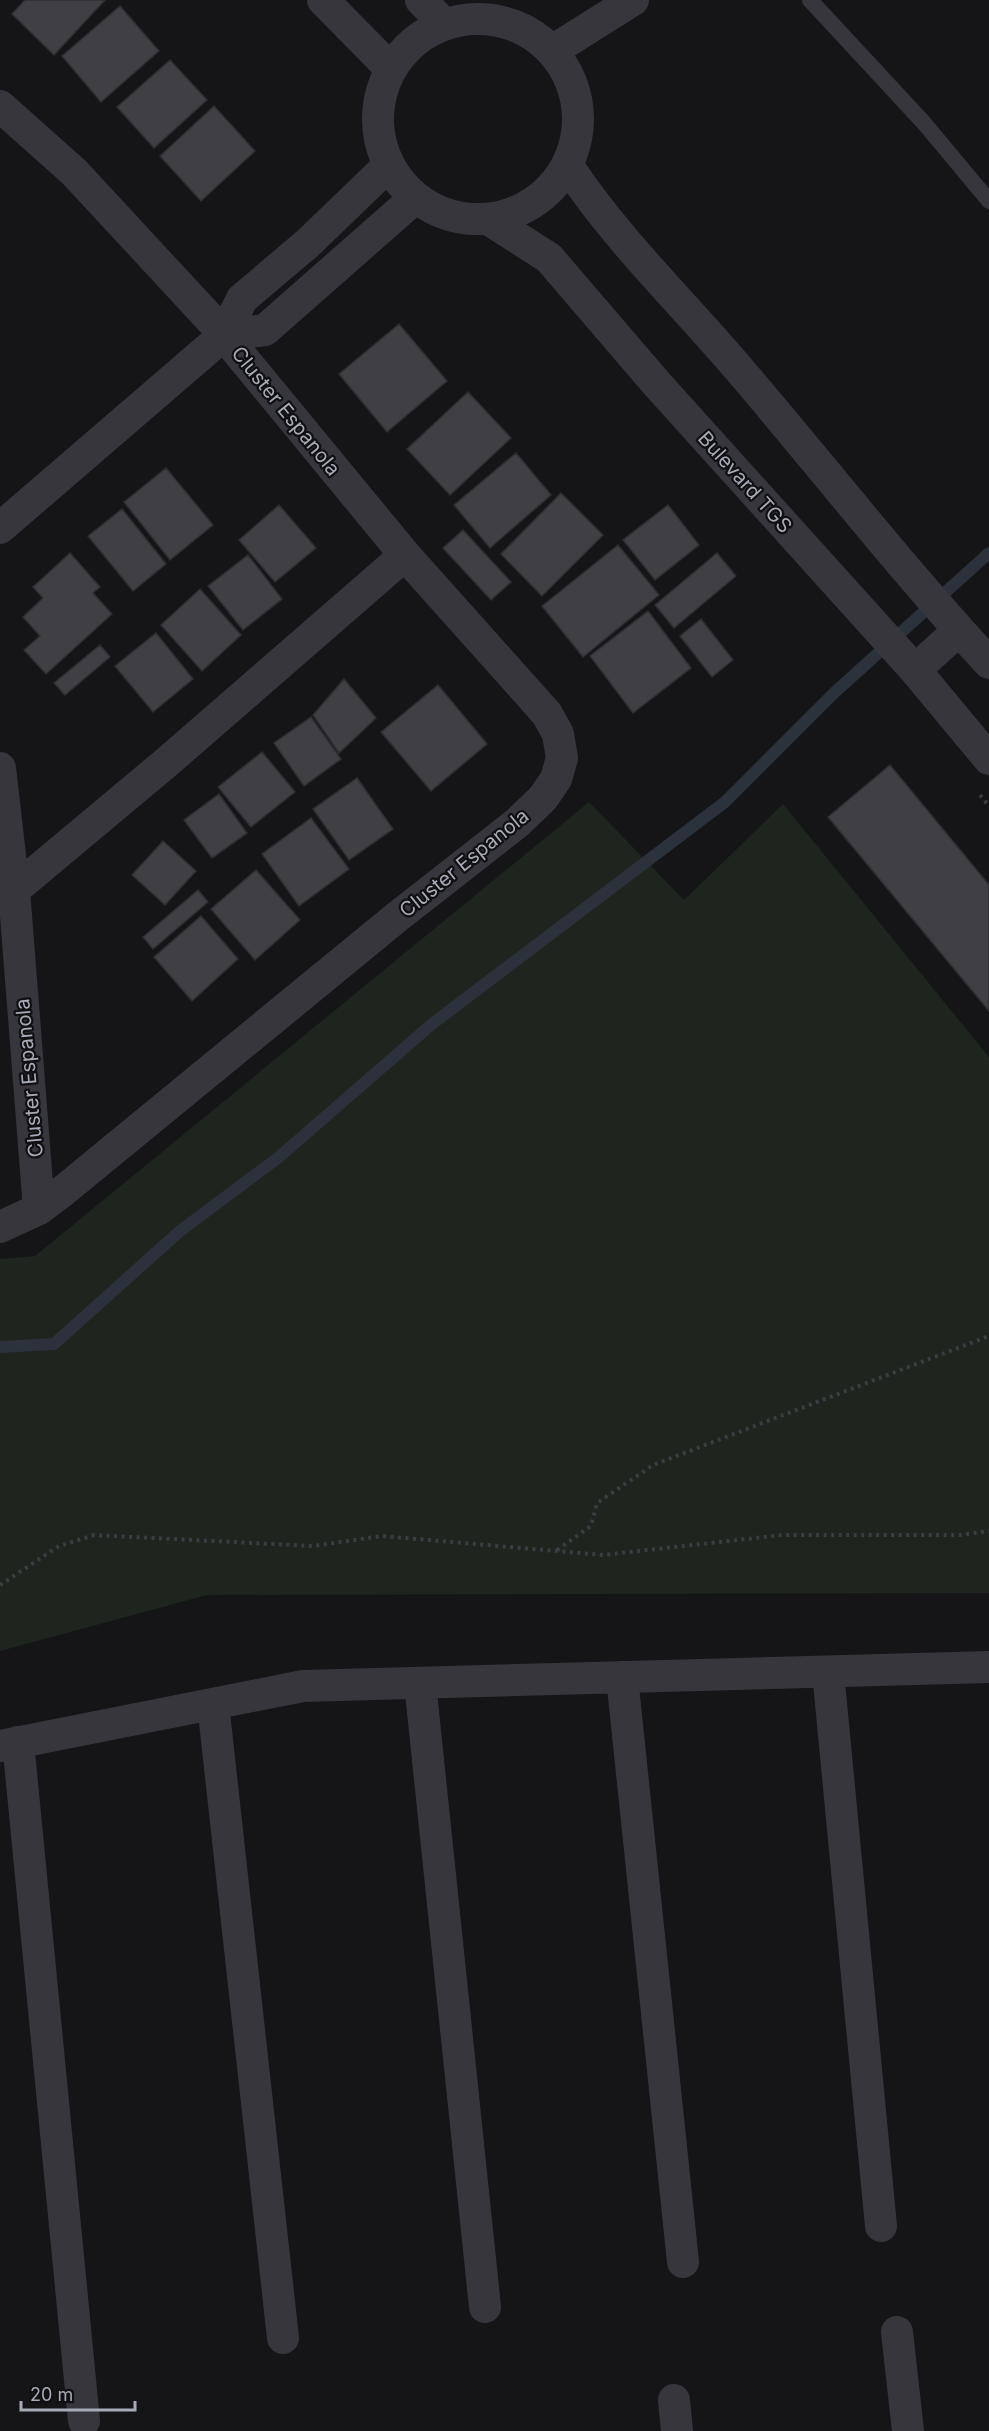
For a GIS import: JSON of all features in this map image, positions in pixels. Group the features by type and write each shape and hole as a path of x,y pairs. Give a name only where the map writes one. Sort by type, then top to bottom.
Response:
{"street":[{"path":"323,0 391,69"},
{"path":"421,0 444,24"},
{"path":"552,51 633,0"},
{"path":"483,18 520,27 552,51 569,76 578,105 578,126 568,166 557,183 542,197 507,216 472,220 442,213 415,198 389,165 382,150 378,117 382,92 391,69 405,50 423,34 444,24 483,18"},
{"name":"Cluster Espanola","path":"0,106 74,172 224,335 405,555 548,714 558,734 562,758 556,779 543,798 518,823 397,917 39,1209 0,1227"},
{"name":"Cluster Espanola","path":"0,528 224,335 242,299 308,243 389,165"},
{"path":"568,166 609,222 705,329 937,605 989,663"},
{"name":"Cluster Espanola","path":"224,335 265,330 415,198"},
{"name":"Bulevard TGS","path":"488,219 549,258 657,384 908,663 989,759"},
{"path":"14,890 167,762 405,555"},
{"path":"908,663 959,630"},
{"name":"Cluster Espanola","path":"0,768 14,890 39,1209"},
{"path":"84,2421 9,1744 303,1686 989,1668"},
{"path":"828,1672 881,2226"},
{"path":"622,1677 683,2262"},
{"path":"420,1683 485,2307"},
{"path":"213,1704 283,2338"},
{"path":"897,2332 908,2431"},
{"path":"674,2400 677,2431"}],"lane":[{"path":"810,0 924,123 989,201"}],"path":[{"path":"556,1551 591,1526 597,1503 652,1465 989,1335"},
{"path":"0,1584 59,1546 94,1535 313,1545 382,1536 603,1555 782,1534 960,1535 989,1531"}],"shaded area":[{"path":"589,802 684,900 783,804 989,1057 989,1593 207,1595 0,1651 0,1259 35,1256"}],"building":[{"path":"25,0 105,0 54,55 12,14"},
{"path":"120,6 159,51 101,102 62,56"},
{"path":"170,60 207,100 154,148 117,107"},
{"path":"214,106 255,151 201,201 160,156"},
{"path":"399,324 447,381 387,432 339,374"},
{"path":"468,392 511,438 450,495 407,449"},
{"path":"516,453 551,495 490,548 454,505"},
{"path":"166,468 213,525 170,560 124,502"},
{"path":"561,493 603,535 542,596 501,554"},
{"path":"279,505 316,548 275,582 239,540"},
{"path":"668,505 699,545 655,580 623,540"},
{"path":"122,509 166,564 133,591 88,536"},
{"path":"463,530 511,582 491,600 443,548"},
{"path":"618,545 659,595 583,657 542,606"},
{"path":"70,553 100,587 93,593 112,614 46,674 24,650 40,636 23,617 43,598 33,587"},
{"path":"717,553 736,576 674,628 655,605"},
{"path":"248,555 282,599 243,630 208,586"},
{"path":"200,589 241,635 202,671 161,625"},
{"path":"648,611 691,668 633,713 590,656"},
{"path":"701,619 733,660 712,677 680,636"},
{"path":"156,633 193,679 153,712 115,666"},
{"path":"100,645 110,657 65,695 54,683"},
{"path":"344,679 376,718 339,753 313,715"},
{"path":"438,685 487,744 431,791 381,732"},
{"path":"311,717 341,759 304,786 274,743"},
{"path":"262,752 295,792 251,827 218,787"},
{"path":"890,765 989,885 989,1011 828,817"},
{"path":"357,778 393,829 349,860 313,809"},
{"path":"219,794 247,833 212,858 184,820"},
{"path":"311,818 349,869 299,906 262,854"},
{"path":"163,841 196,871 165,905 132,875"},
{"path":"256,870 300,920 255,960 211,909"},
{"path":"198,890 208,902 153,949 143,937"},
{"path":"201,916 238,959 192,1001 154,957"}],"waterway":[{"path":"0,1347 54,1344 180,1231 279,1157 432,1024 725,802 834,693 989,553"}]}
